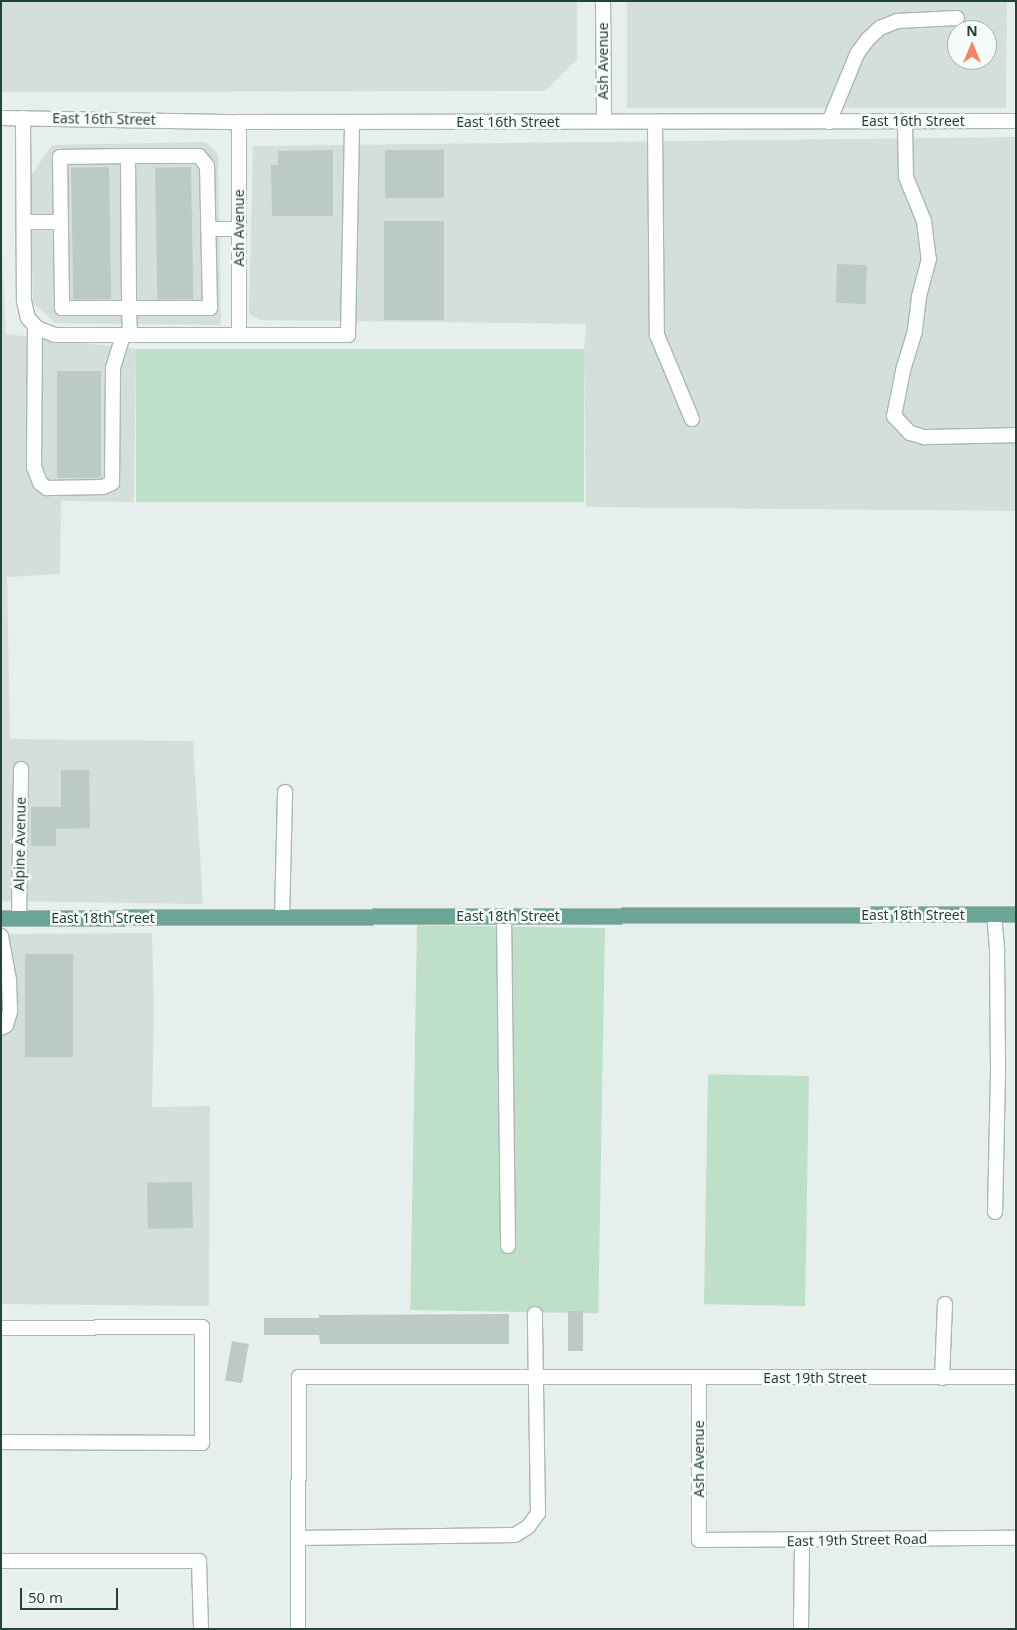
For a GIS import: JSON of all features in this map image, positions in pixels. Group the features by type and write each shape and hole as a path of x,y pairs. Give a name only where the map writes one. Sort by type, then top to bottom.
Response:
{"main road":[{"name":"East 18th Street","path":"1,918 1016,914"}],"street":[{"name":"Ash Avenue","path":"603,1 604,122"},
{"path":"829,122 857,54 868,39 880,28 897,21 957,18"},
{"name":"East 16th Street","path":"1,118 239,122 1016,121"},
{"path":"23,118 24,301 28,318 35,326 55,335 348,335 352,122"},
{"path":"905,121 906,177 924,221 929,260 894,416 910,433 924,437 1016,435"},
{"name":"Ash Avenue","path":"238,334 239,122"},
{"path":"654,122 657,335 692,419"},
{"path":"35,326 34,467 40,483 47,488 103,487 112,484 113,368 126,335 129,308 128,156"},
{"path":"128,156 199,156 207,166 210,308 62,308 60,157 128,156"},
{"path":"24,222 61,222"},
{"path":"208,229 238,229"},
{"name":"Alpine Avenue","path":"19,918 21,769"},
{"path":"282,917 285,792"},
{"path":"994,914 997,952 998,1072 995,1212"},
{"path":"504,916 508,1246"},
{"path":"1,936 9,980 10,1012 6,1025 1,1028"},
{"path":"942,1378 945,1304"},
{"path":"298,1629 298,1538 515,1535 528,1527 538,1513 535,1314"},
{"path":"1,1328 202,1327 202,1443 1,1442"},
{"name":"East 19th Street","path":"298,1538 299,1377 1016,1377"},
{"name":"Ash Avenue","path":"699,1378 699,1540"},
{"name":"East 19th Street Road","path":"699,1540 802,1541 1016,1538"},
{"path":"801,1629 802,1541"},
{"path":"1,1561 199,1561 201,1629"}],"shaded area":[{"path":"1,1 577,1 577,59 545,91 1,92"},
{"path":"627,1 1007,1 1006,108 627,108"},
{"path":"1016,137 1016,511 586,507 584,352 586,324 260,320 249,314 253,146"},
{"path":"206,142 218,154 221,325 55,323 33,303 30,177 52,145"},
{"path":"1,237 6,334 136,349 134,502 61,501 60,574 7,577 10,739 193,741 203,904 1,901"},
{"path":"152,933 154,1009 152,1107 210,1106 209,1306 1,1304 1,934"}],"green space":[{"path":"136,349 584,349 584,502 136,502"},
{"path":"417,925 605,928 598,1313 410,1310"},
{"path":"708,1074 809,1076 805,1306 704,1304"}],"building":[{"path":"333,150 333,216 272,216 271,165 278,165 278,151"},
{"path":"385,150 444,150 444,198 385,198"},
{"path":"109,167 111,299 73,300 71,168"},
{"path":"191,167 193,299 157,300 155,168"},
{"path":"384,221 444,221 444,320 384,320"},
{"path":"837,264 867,265 866,304 836,303"},
{"path":"57,371 101,371 101,478 57,478"},
{"path":"61,770 89,770 90,828 56,829 56,846 31,846 31,807 61,807"},
{"path":"25,954 73,954 73,1057 25,1057"},
{"path":"192,1182 193,1228 148,1229 147,1183"},
{"path":"568,1311 583,1311 583,1351 568,1351"},
{"path":"509,1314 509,1344 320,1344 319,1335 264,1335 264,1318 319,1318 319,1315"},
{"path":"232,1341 249,1344 242,1383 225,1380"}]}
